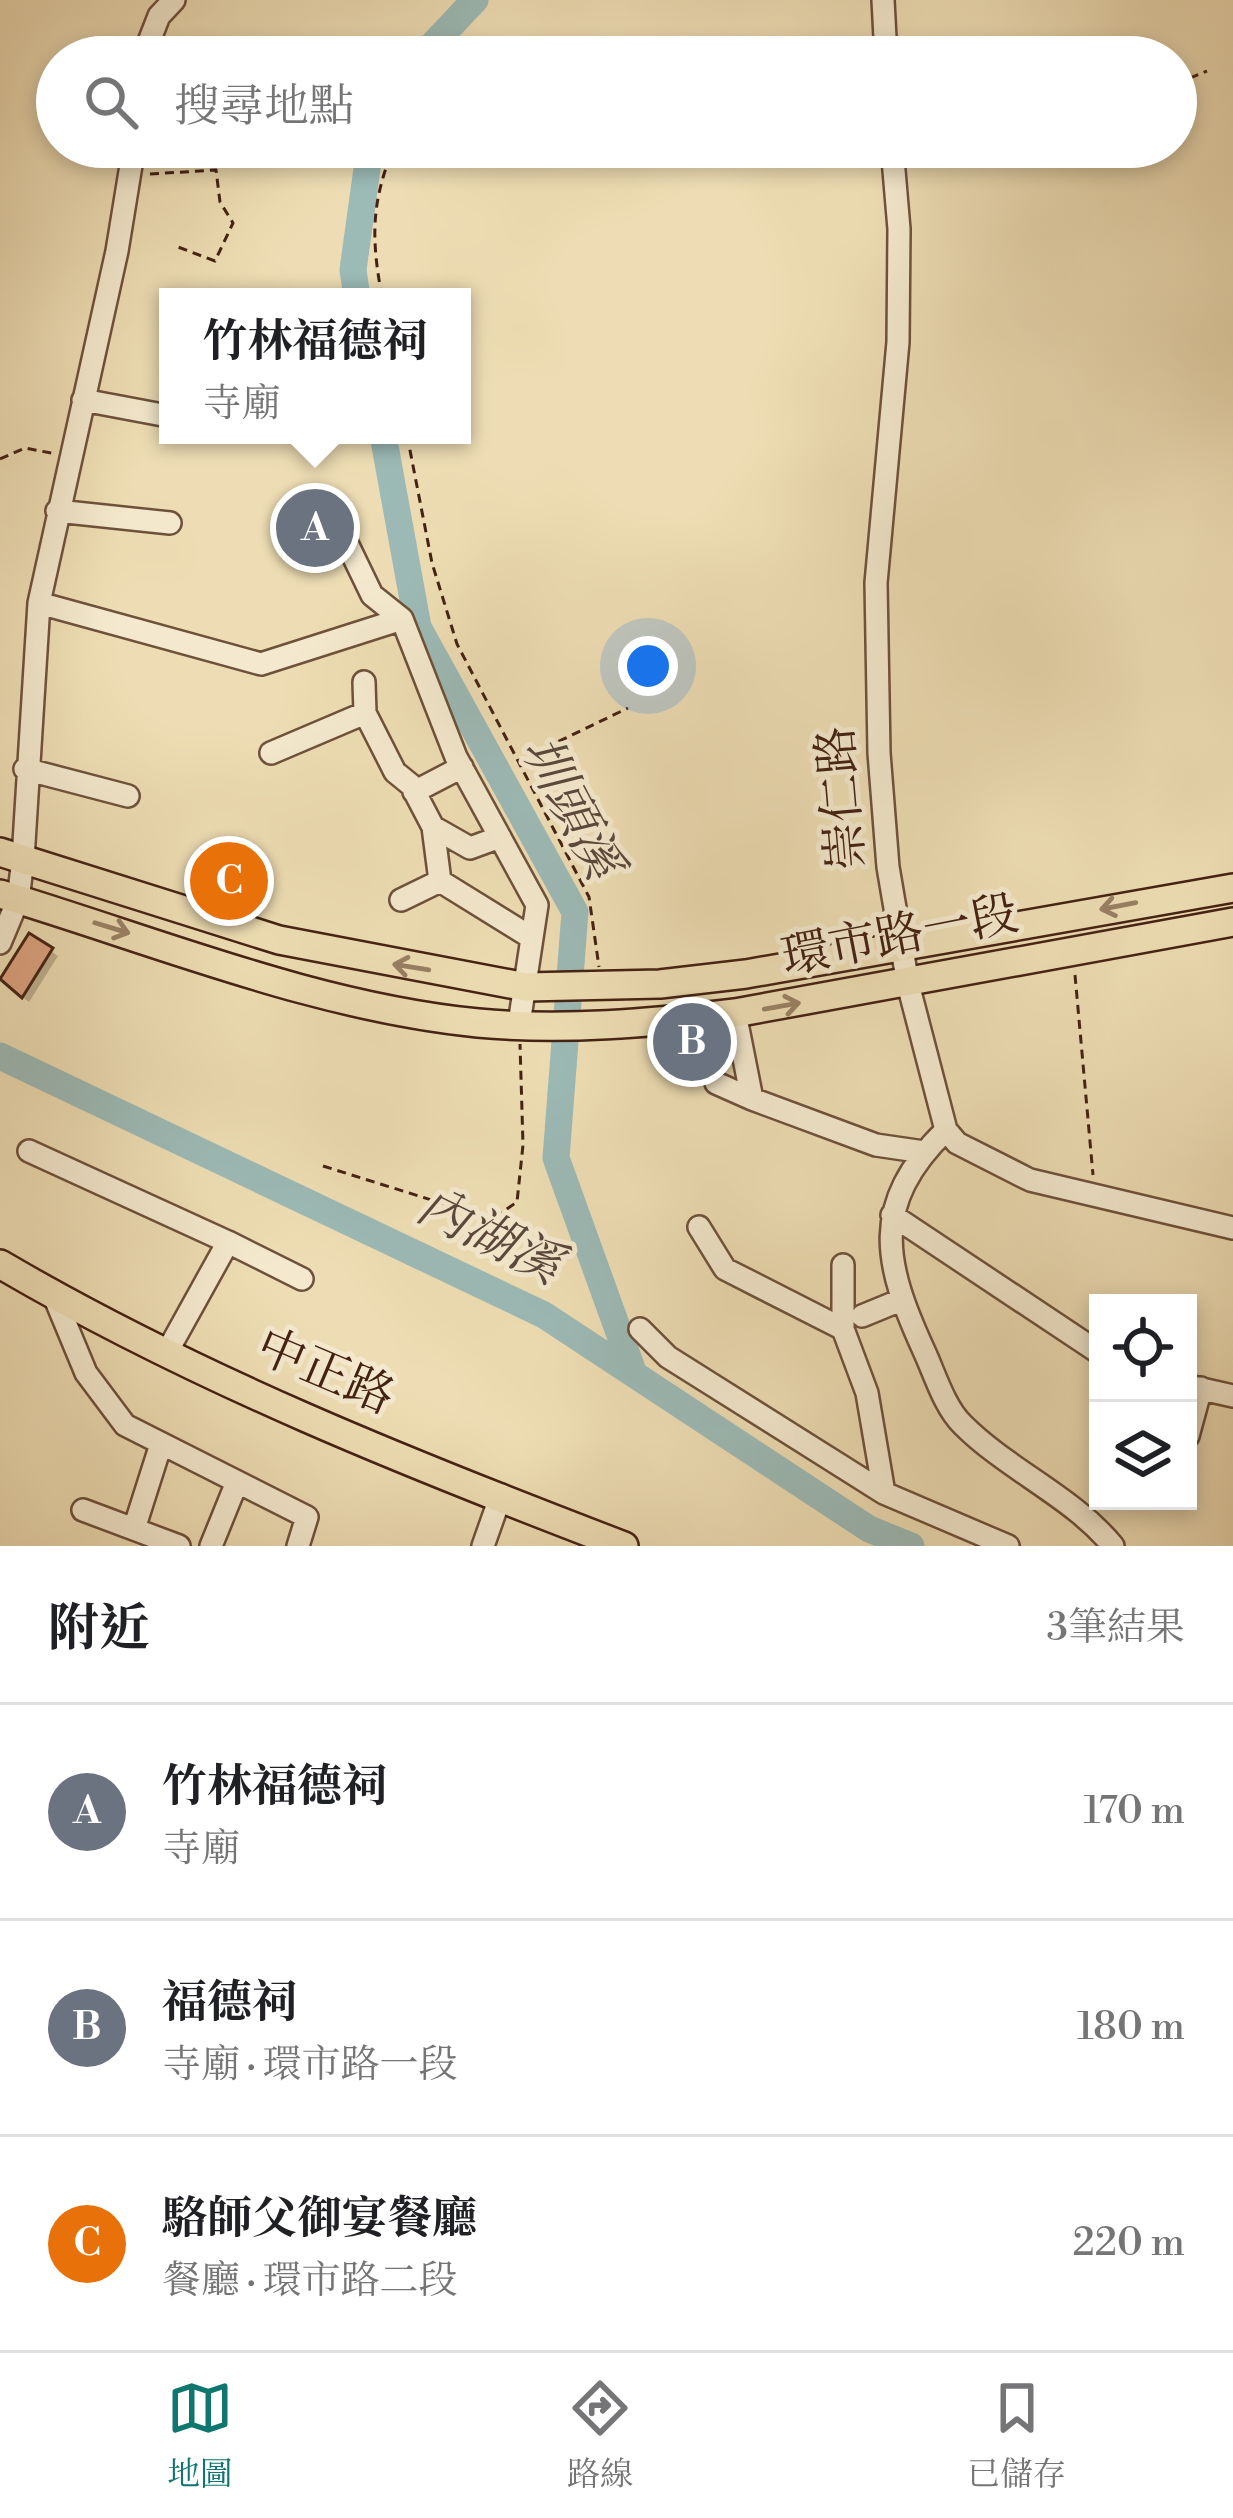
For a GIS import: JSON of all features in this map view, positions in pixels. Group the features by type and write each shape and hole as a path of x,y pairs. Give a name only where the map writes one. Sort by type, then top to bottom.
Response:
{"main road":[{"name":"環市路一段","path":"12,855 301,946 526,987 703,979 905,949 1233,887"},
{"name":"環市路一段","path":"9,897 264,979 477,1023 519,1024 735,1013 1233,922"},
{"name":"中正路","path":"0,1264 167,1352 624,1546"}],"street":[{"path":"151,36 159,16 174,0"},
{"path":"883,0 885,36"},
{"path":"0,943 25,770 39,603 131,168"},
{"name":"崇仁路","path":"894,168 899,230 898,342 876,625 888,867 908,984 946,1130"},
{"path":"83,400 159,414"},
{"path":"57,511 170,523"},
{"path":"343,535 372,595 402,619 461,767 537,905 519,1024"},
{"path":"39,603 261,664 402,619"},
{"path":"364,682 365,713 395,772 414,792 434,826 440,881"},
{"path":"271,753 365,713"},
{"path":"414,792 461,767"},
{"path":"25,770 128,796"},
{"path":"434,826 470,848 500,837"},
{"path":"440,881 532,938"},
{"path":"401,900 440,881"},
{"path":"735,1013 752,1100"},
{"path":"716,1083 875,1145 924,1151"},
{"path":"1113,1546 960,1423 901,1300 889,1258 892,1214 924,1151 946,1130 957,1143 1030,1180 1094,1192 1175,1219 1233,1228"},
{"path":"28,1151 302,1280"},
{"path":"892,1214 1089,1346"},
{"path":"700,1227 725,1269 853,1323 901,1300"},
{"path":"167,1352 228,1242"},
{"path":"843,1265 884,1492"},
{"path":"54,1296 86,1373 125,1425 308,1517 298,1546"},
{"path":"640,1329 668,1358 884,1492 1008,1546"},
{"path":"1197,1387 1233,1396"},
{"path":"134,1529 161,1444"},
{"path":"211,1546 237,1482"},
{"path":"483,1546 501,1495"},
{"path":"83,1510 179,1546"}],"path":[{"path":"1197,75 1208,71"},
{"path":"380,288 375,258 375,194 386,168"},
{"path":"130,175 216,170 220,202 233,224 215,261 178,247"},
{"path":"409,444 432,563 457,644 589,897 597,987"},
{"path":"0,459 25,448 69,457"},
{"path":"516,762 628,708"},
{"path":"1073,950 1094,1192"},
{"path":"323,1166 492,1220 517,1202 523,1145 519,1024"}],"building":[{"path":"29,933 53,948 22,998 0,979"}],"waterway":[{"name":"圳頭溪","path":"441,36 475,0"},
{"name":"圳頭溪","path":"356,288 353,270 367,168"},
{"name":"圳頭溪","path":"385,444 418,627 575,912 556,1158 634,1374"},
{"name":"內湖溪","path":"0,1056 544,1315 869,1529 911,1546"}],"place":[{"name":"竹林福德祠","path":"315,528"},
{"name":"駱師父御宴餐廳","path":"229,881"},
{"name":"福德祠","path":"692,1042"}]}
